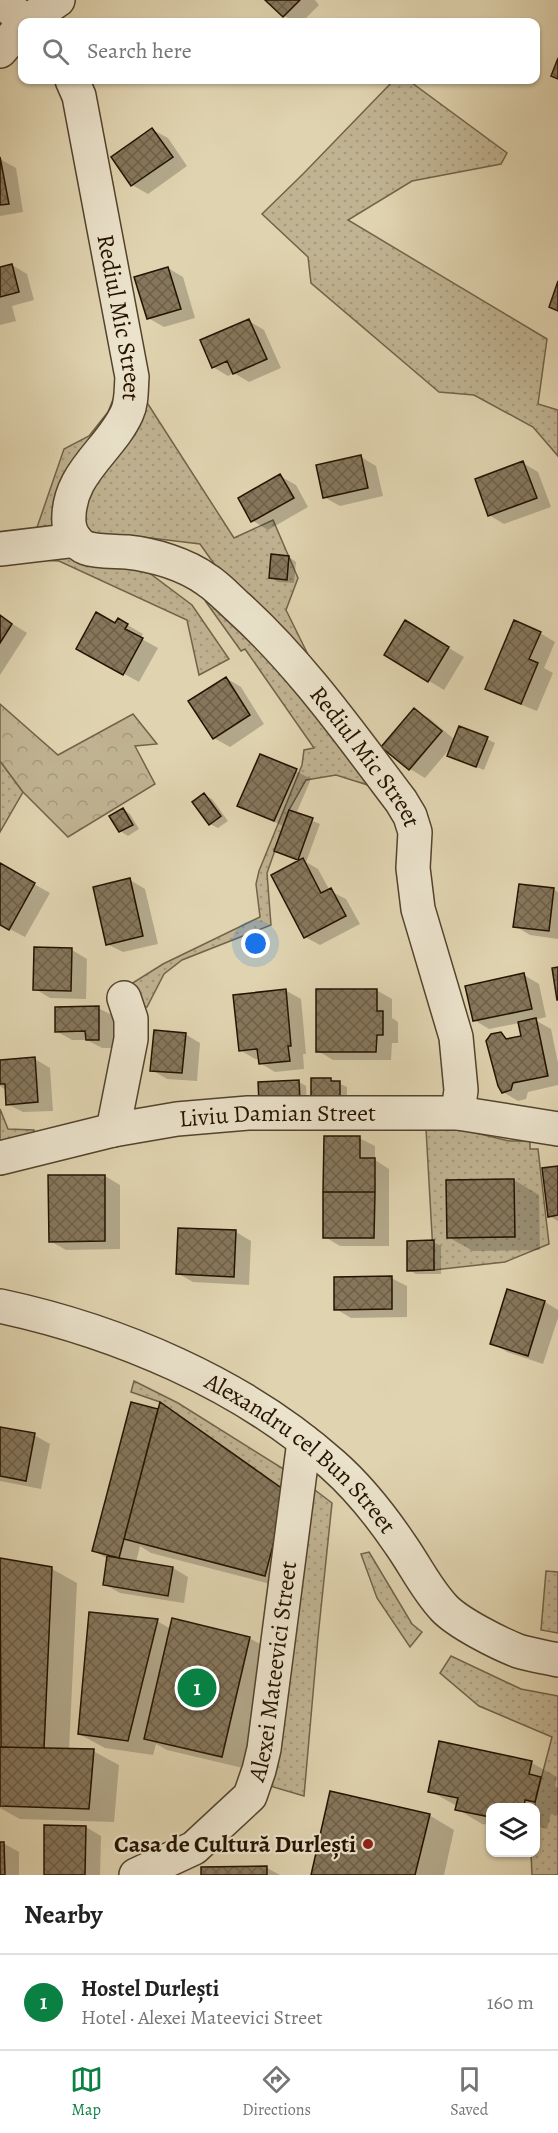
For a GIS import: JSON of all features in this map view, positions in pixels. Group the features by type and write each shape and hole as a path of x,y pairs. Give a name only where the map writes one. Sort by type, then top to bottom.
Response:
{"street":[{"path":"1,0 18,18"},
{"path":"32,18 58,0"},
{"path":"0,51 18,31"},
{"name":"Rediul Mic Street","path":"74,84 79,96 132,377 128,411 121,424 89,465 72,497 69,522 72,534 86,548 138,554 174,563 207,579 256,623 291,660 401,801 410,816 415,832 413,868 418,909 456,1037 461,1090 458,1113"},
{"name":"Rediul Mic Street","path":"0,549 76,540"},
{"path":"112,1130 131,1039 130,1019 124,998"},
{"name":"Liviu Damian Street","path":"0,1158 112,1130 177,1119 248,1113 458,1113 558,1129"},
{"name":"Alexandru cel Bun Street","path":"0,1306 107,1336 207,1380 247,1403 304,1441 334,1466 380,1515 424,1582 445,1609 462,1622 518,1651 558,1660"},
{"name":"Alexei Mateevici Street","path":"136,1875 194,1848 250,1796 264,1749 304,1441"}],"green space":[{"path":"390,84 413,84 507,153 501,164 412,181 348,220 547,339 538,404 558,410 558,456 533,427 474,395 439,392 311,283 308,257 262,214"},
{"path":"120,382 120,409 59,525 33,539 64,449 89,436 108,412"},
{"path":"146,401 234,538 273,520 298,578 286,610 324,687 222,575 200,544 134,536 88,538 80,498"},
{"path":"63,553 144,569 192,605 229,659 199,675 187,620 59,561 17,559"},
{"path":"206,602 233,614 268,645 371,786 336,775 306,780 289,810 267,873 271,925 182,960 164,974 147,1007 132,1006 123,989 163,964 260,917 256,884 259,871 302,765 304,750 314,748 245,649 241,651"},
{"path":"0,704 58,755 133,714 157,744 135,746 155,784 68,837 23,792 0,761"},
{"path":"0,761 23,792 0,832"},
{"path":"0,1109 8,1129 34,1130 34,1140 0,1151"},
{"path":"426,1129 459,1129 509,1141 530,1141 530,1149 538,1149 549,1244 505,1262 434,1270"},
{"path":"134,1381 178,1403 293,1475 292,1496 160,1402 131,1392"},
{"path":"311,1487 332,1503 304,1796 270,1786"},
{"path":"369,1552 412,1624 422,1632 410,1647 377,1598 361,1554"},
{"path":"546,1571 558,1572 558,1633 541,1630"},
{"path":"451,1656 521,1689 558,1696 558,1875 532,1875 531,1857 540,1857 540,1803 535,1802 552,1737 479,1706 440,1673"}],"building":[{"path":"265,0 300,0 283,17"},
{"path":"558,58 558,79 551,76"},
{"path":"152,128 173,157 131,186 111,157"},
{"path":"0,157 9,204 0,205"},
{"path":"12,264 19,292 0,297 0,267"},
{"path":"168,267 181,309 147,319 134,277"},
{"path":"558,281 558,311 549,307"},
{"path":"249,319 267,359 233,374 227,361 212,368 200,340"},
{"path":"361,455 368,488 323,498 316,465"},
{"path":"523,461 537,498 488,516 475,479"},
{"path":"280,474 294,498 251,522 238,498"},
{"path":"271,554 289,556 287,580 269,578"},
{"path":"96,612 115,623 118,618 128,624 125,629 143,638 123,675 76,649"},
{"path":"0,615 12,624 0,643"},
{"path":"405,620 449,647 428,682 384,655"},
{"path":"514,620 541,632 529,659 538,663 521,704 485,689"},
{"path":"226,677 250,715 213,739 188,701"},
{"path":"414,708 442,731 409,770 381,747"},
{"path":"459,726 488,737 476,767 447,756"},
{"path":"260,754 297,769 274,821 237,806"},
{"path":"204,793 221,816 209,825 192,802"},
{"path":"123,808 133,825 119,832 109,816"},
{"path":"289,810 313,818 298,860 274,851"},
{"path":"303,858 321,893 331,888 346,916 304,938 271,875"},
{"path":"0,863 35,883 9,930 0,925"},
{"path":"130,878 143,936 106,945 93,887"},
{"path":"519,884 554,888 549,931 513,927"},
{"path":"34,947 72,948 71,991 33,990"},
{"path":"558,967 558,1000 557,1000 552,968"},
{"path":"524,973 532,1009 473,1021 465,986"},
{"path":"286,989 291,1046 288,1046 290,1061 259,1064 257,1049 239,1051 233,995"},
{"path":"316,989 377,989 377,1011 383,1011 383,1035 377,1035 376,1052 316,1052"},
{"path":"99,1006 99,1040 86,1040 85,1031 55,1032 55,1007"},
{"path":"536,1018 548,1076 513,1083 511,1090 502,1093 486,1041 491,1034 501,1032 506,1039 521,1036 518,1022"},
{"path":"154,1030 186,1033 182,1073 150,1071"},
{"path":"35,1057 38,1102 6,1105 5,1084 0,1084 0,1060"},
{"path":"311,1078 331,1078 331,1081 340,1081 340,1101 311,1101"},
{"path":"299,1080 300,1101 259,1102 258,1082"},
{"path":"324,1136 360,1136 360,1158 375,1158 375,1192 323,1192"},
{"path":"558,1166 558,1215 548,1217 542,1168"},
{"path":"48,1175 105,1175 105,1241 49,1242"},
{"path":"514,1179 515,1237 447,1238 446,1180"},
{"path":"323,1192 375,1192 374,1238 323,1238"},
{"path":"178,1228 236,1230 234,1277 176,1274"},
{"path":"434,1240 434,1270 407,1271 407,1241"},
{"path":"392,1276 392,1309 334,1310 334,1277"},
{"path":"507,1289 545,1301 528,1356 490,1344"},
{"path":"131,1402 158,1409 119,1558 92,1551"},
{"path":"160,1402 287,1492 265,1576 124,1539"},
{"path":"0,1427 35,1433 26,1481 0,1476"},
{"path":"107,1556 173,1567 168,1596 103,1585"},
{"path":"0,1558 52,1567 44,1748 1,1747"},
{"path":"89,1612 158,1619 128,1741 78,1734"},
{"path":"172,1618 250,1637 222,1757 144,1739"},
{"path":"439,1741 532,1761 529,1774 541,1777 535,1802 525,1800 525,1803 486,1803 486,1816 455,1810 458,1798 428,1792"},
{"path":"0,1747 94,1749 89,1809 0,1806"},
{"path":"330,1791 430,1814 415,1875 311,1875"},
{"path":"44,1825 86,1826 85,1875 44,1875"},
{"path":"0,1842 4,1842 5,1875 0,1875"},
{"path":"267,1866 267,1875 201,1875 201,1867"}],"place":[{"name":"Hostel Durlești","path":"197,1688"},
{"name":"Casa de Cultură Durlești","path":"368,1844"}]}
